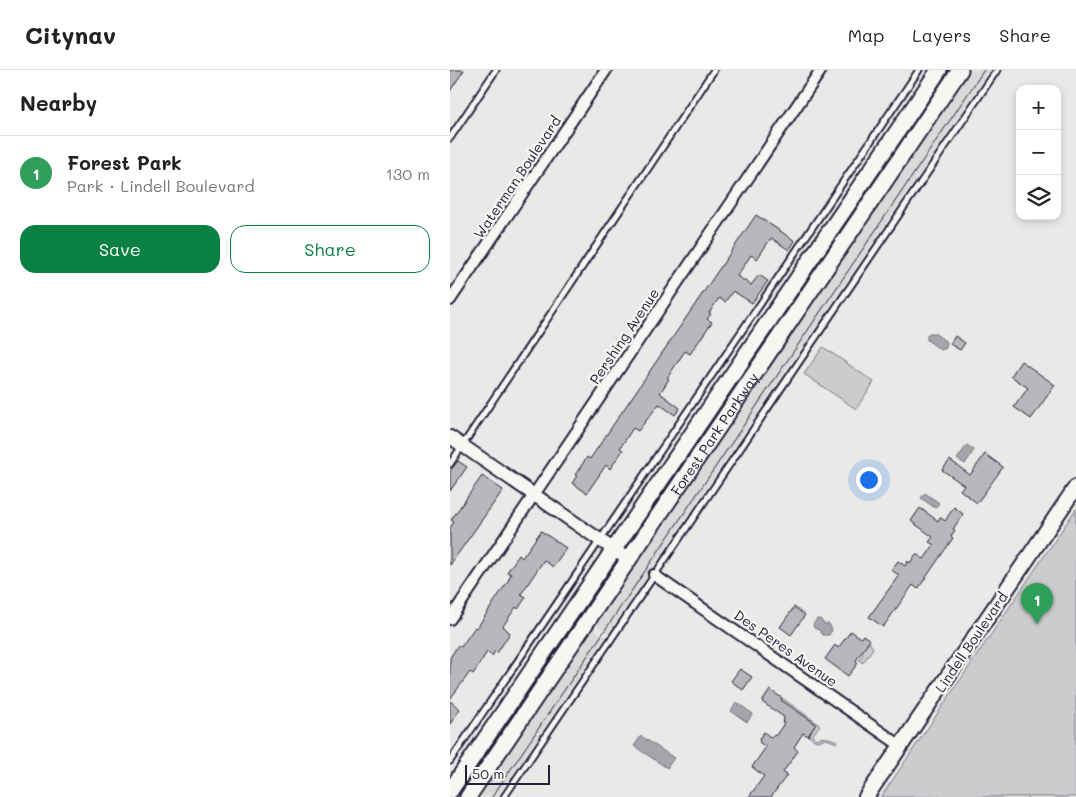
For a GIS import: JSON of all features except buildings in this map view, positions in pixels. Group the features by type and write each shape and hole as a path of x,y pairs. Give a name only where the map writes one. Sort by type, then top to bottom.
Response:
{"main road":[{"name":"Forest Park Parkway","path":"450,791 939,70"},
{"name":"Forest Park Parkway","path":"468,797 960,70"},
{"name":"Lindell Boulevard","path":"866,797 1076,487"}],"street":[{"name":"Waterman Boulevard","path":"450,300 606,70"},
{"name":"Pershing Avenue","path":"450,619 821,70"},
{"path":"450,437 629,560"},
{"name":"Des Peres Avenue","path":"654,576 901,746"}],"lane":[{"path":"450,138 496,70"},
{"path":"450,464 714,70"},
{"path":"450,761 919,70"},
{"path":"504,797 997,70"}],"shaded area":[{"path":"946,70 952,70 632,540 630,538"},
{"path":"971,70 990,70 608,633 596,625"},
{"path":"929,333 934,333 947,342 946,348 941,350 927,340"},
{"path":"823,347 874,382 856,409 804,374"},
{"path":"967,445 974,450 965,464 957,459"},
{"path":"925,493 939,503 935,508 921,498"},
{"path":"1076,509 1076,797 881,797"},
{"path":"817,619 820,619 824,624 829,624 832,630 829,635 823,635 814,628 813,624"},
{"path":"593,629 606,637 497,797 479,797"},
{"path":"869,642 873,648 863,663 859,660 864,653 862,651"},
{"path":"544,662 546,664 519,711 460,797 453,797"},
{"path":"782,698 820,725 812,736 816,739 829,738 837,741 836,743 827,739 816,741 808,736 816,724 781,700"},
{"path":"736,702 753,714 747,722 731,711"},
{"path":"641,736 674,758 667,768 634,746"}],"tram line":[{"path":"492,797 984,70"}],"place":[{"name":"Forest Park","path":"1037,624"}]}
